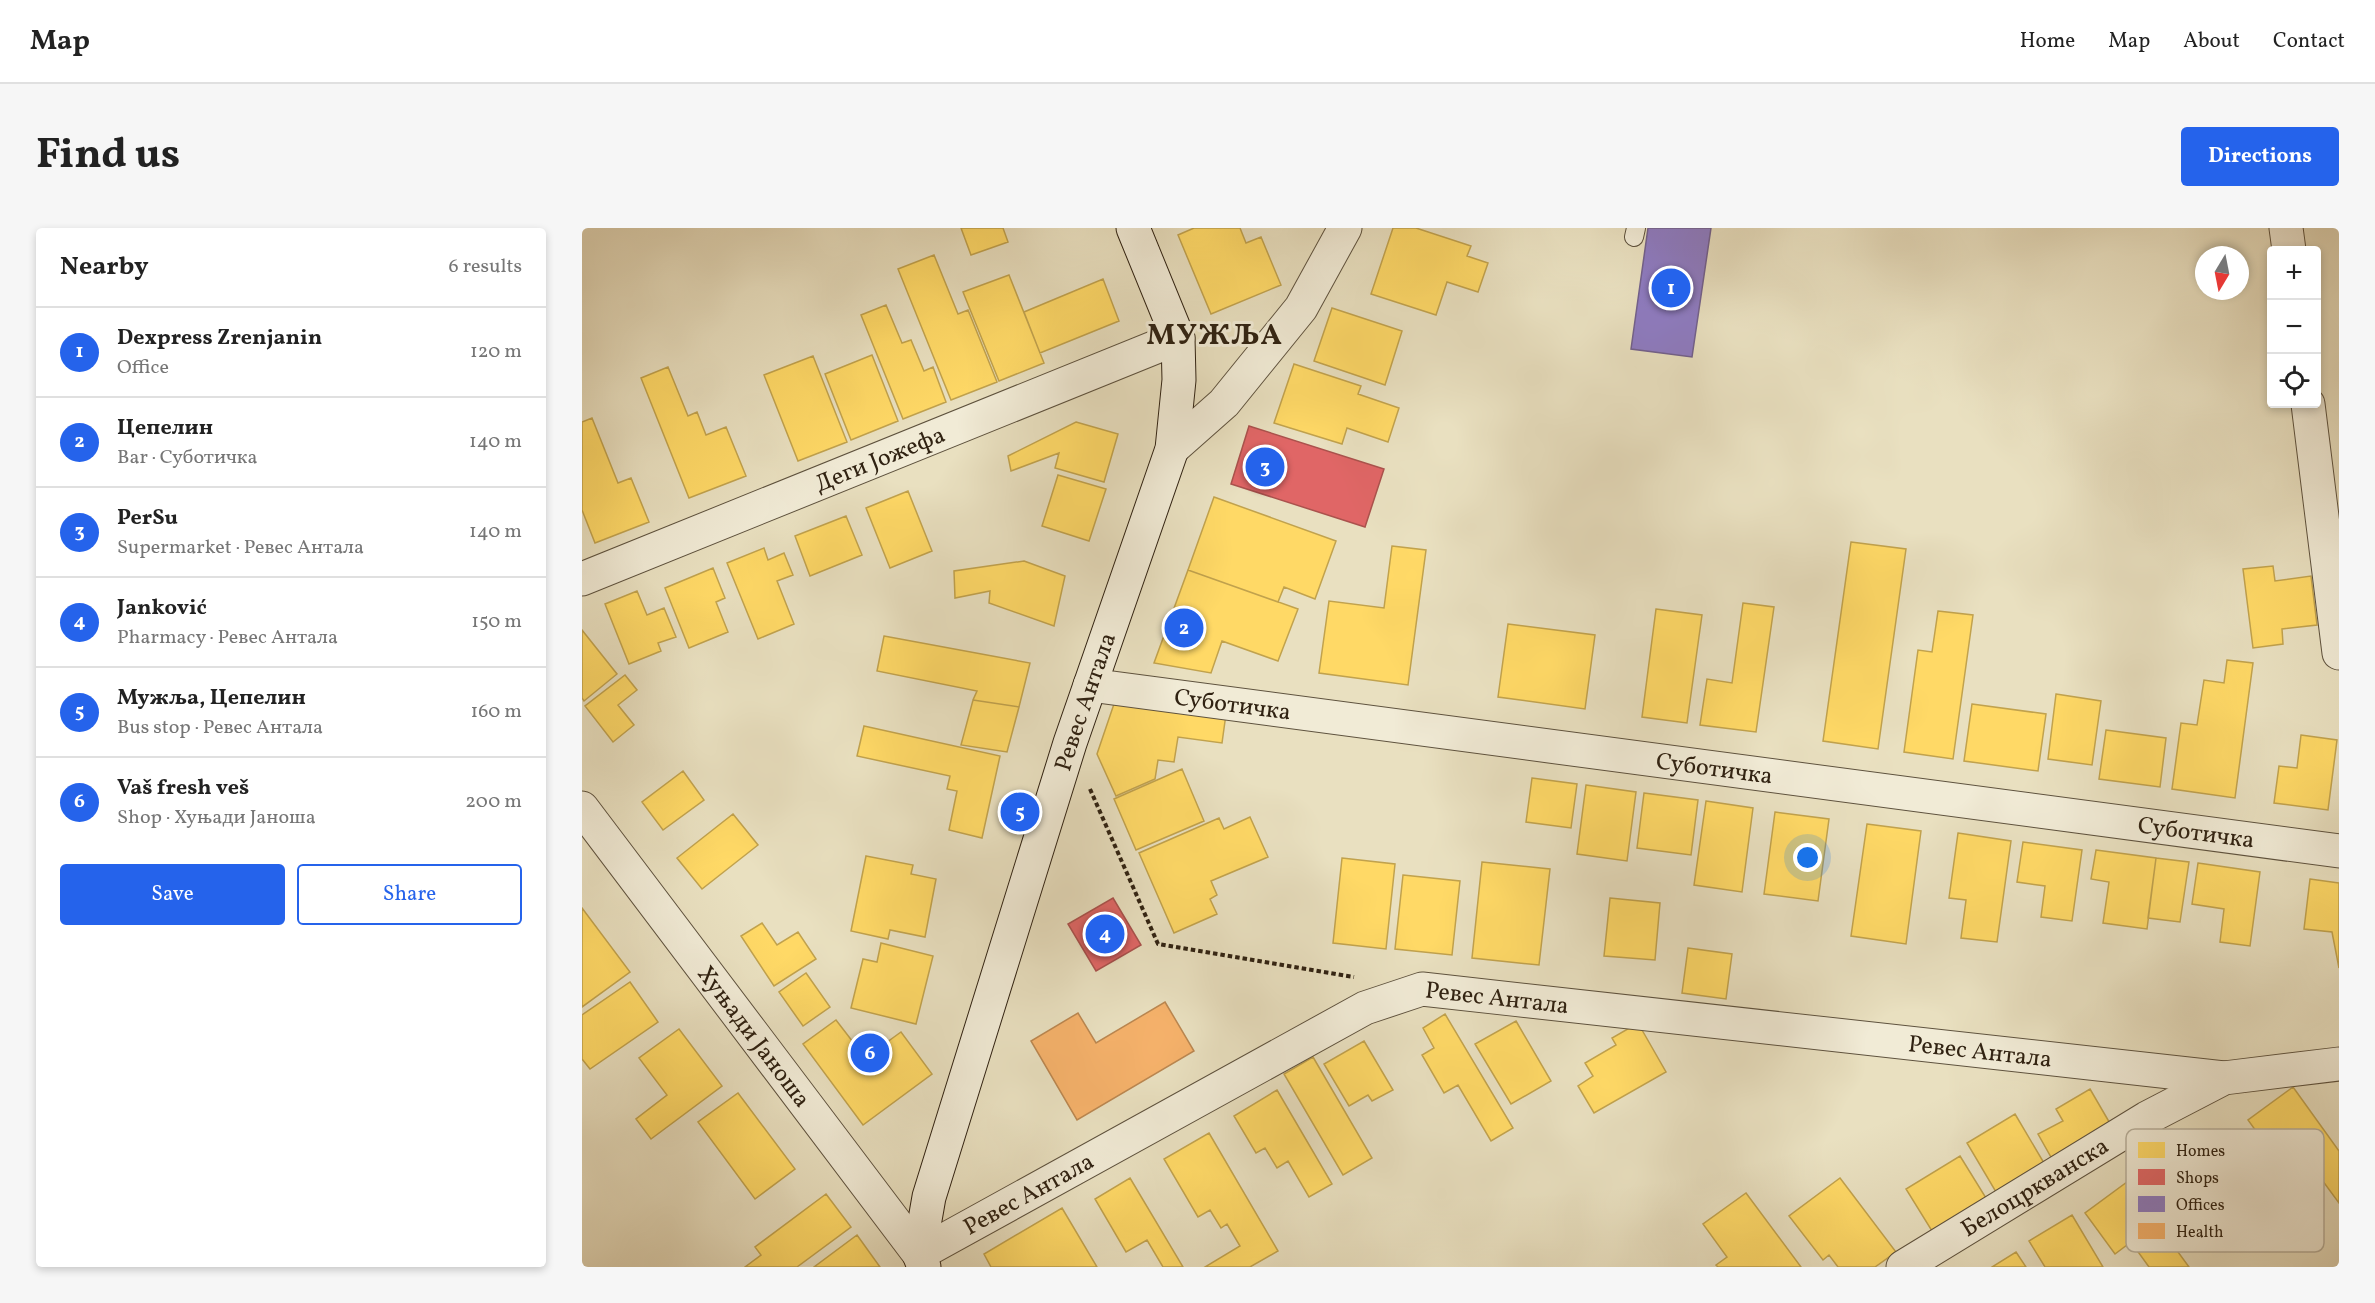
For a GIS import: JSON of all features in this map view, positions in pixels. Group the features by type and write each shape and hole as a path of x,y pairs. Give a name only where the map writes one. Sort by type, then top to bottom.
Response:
{"street":[{"path":"1133,228 1178,338"},
{"path":"1172,448 1224,403 1300,308 1345,228"},
{"path":"2286,228 2288,246"},
{"name":"Ревес Антала","path":"922,1260 929,1197 1070,743 1172,448 1179,380 1178,338"},
{"name":"Деги Јожефа","path":"582,579 1178,338"},
{"path":"2308,408 2339,652"},
{"name":"Суботичка","path":"1090,685 2339,851"},
{"name":"Хуњади Јаноша","path":"582,808 922,1260"},
{"name":"Ревес Антала","path":"922,1260 1365,1008 1422,989 2224,1078"},
{"name":"Белоцркванска","path":"2129,1129 2224,1078 2339,1064"},
{"name":"Белоцркванска","path":"1903,1267 2126,1131"}],"path":[{"path":"1070,743 1158,944 1365,979"}],"building: Homes":[{"path":"961,228 1003,228 1008,242 971,255"},
{"path":"1194,228 1240,228 1246,243 1261,237 1281,285 1211,314 1178,235"},
{"path":"1393,228 1416,228 1471,246 1467,256 1488,263 1478,292 1447,282 1436,315 1371,294"},
{"path":"934,255 958,314 968,310 997,382 951,400 898,269"},
{"path":"1009,275 1044,363 999,381 963,292"},
{"path":"1103,279 1119,321 1040,353 1024,312"},
{"path":"886,305 902,343 911,340 924,371 933,367 946,402 903,419 861,315"},
{"path":"1332,308 1402,331 1385,385 1314,361"},
{"path":"872,355 898,421 851,440 825,374"},
{"path":"813,356 847,442 798,461 764,375"},
{"path":"1294,364 1361,386 1358,394 1399,408 1388,442 1347,428 1342,444 1274,423"},
{"path":"668,367 688,416 697,412 706,435 726,427 746,476 689,498 641,378"},
{"path":"592,418 618,483 631,478 649,522 595,543 582,510 582,422"},
{"path":"1076,422 1118,434 1104,482 1055,468 1059,453 1011,471 1008,456"},
{"path":"1058,475 1106,489 1089,541 1042,526"},
{"path":"908,491 932,551 890,568 866,508"},
{"path":"1214,497 1336,541 1315,599 1284,587 1278,602 1188,570"},
{"path":"846,516 862,555 810,576 795,536"},
{"path":"1851,542 1906,549 1878,749 1823,741"},
{"path":"1392,546 1426,550 1408,685 1319,673 1329,601 1384,608"},
{"path":"764,548 768,560 784,553 793,575 777,581 794,624 758,639 727,563"},
{"path":"1024,561 1065,576 1054,626 989,603 990,591 955,598 954,571"},
{"path":"2273,566 2275,581 2311,576 2317,625 2282,629 2283,644 2253,648 2243,569"},
{"path":"713,568 725,598 716,602 728,632 689,648 665,588"},
{"path":"1188,570 1298,609 1278,661 1222,641 1211,673 1154,663"},
{"path":"637,591 647,615 664,608 676,637 658,643 661,651 629,664 605,604"},
{"path":"1743,603 1774,607 1756,732 1700,725 1707,679 1732,683"},
{"path":"1656,609 1702,615 1687,723 1642,717"},
{"path":"1938,611 1973,615 1953,759 1904,752 1918,650 1932,652"},
{"path":"1508,624 1595,635 1585,709 1498,697"},
{"path":"582,630 617,674 584,701 582,698"},
{"path":"884,636 1030,663 1019,707 973,700 977,691 877,671"},
{"path":"2227,660 2253,663 2235,798 2172,789 2181,723 2197,725 2204,680 2224,683"},
{"path":"625,675 637,690 618,705 634,725 613,742 585,706"},
{"path":"2056,694 2101,701 2092,765 2048,759"},
{"path":"1116,698 1226,714 1222,743 1178,737 1174,762 1158,760 1155,779 1116,796 1097,754"},
{"path":"973,700 1019,707 1007,752 961,745"},
{"path":"1972,704 2046,714 2038,771 1964,761"},
{"path":"864,726 1000,756 982,838 949,830 957,791 947,789 950,776 857,756"},
{"path":"2106,730 2166,738 2160,787 2099,779"},
{"path":"2301,735 2337,740 2328,810 2274,803 2279,766 2297,768"},
{"path":"1182,769 1204,821 1136,850 1114,799"},
{"path":"683,771 704,800 663,830 642,802"},
{"path":"1532,778 1577,784 1571,828 1526,822"},
{"path":"1586,785 1636,792 1627,861 1577,854"},
{"path":"1644,793 1698,800 1691,855 1637,848"},
{"path":"1706,801 1753,808 1742,892 1694,885"},
{"path":"1775,812 1829,819 1818,901 1764,894"},
{"path":"733,814 758,845 702,889 677,858"},
{"path":"1250,817 1268,857 1211,881 1217,895 1210,899 1217,914 1174,933 1139,853 1219,818 1224,829"},
{"path":"1867,824 1921,831 1906,944 1851,936"},
{"path":"1958,833 2011,841 1997,942 1961,938 1966,900 1949,898"},
{"path":"2023,842 2082,850 2072,921 2041,917 2045,886 2017,882"},
{"path":"2096,850 2156,858 2147,929 2103,923 2109,882 2091,879"},
{"path":"866,856 913,865 911,874 936,879 925,937 890,930 888,939 851,931"},
{"path":"1342,858 1395,864 1386,949 1333,943"},
{"path":"2156,858 2189,862 2180,922 2148,918"},
{"path":"1482,862 1550,869 1539,965 1472,958"},
{"path":"2198,863 2260,872 2250,946 2220,942 2224,909 2192,904"},
{"path":"1403,875 1460,881 1452,955 1395,949"},
{"path":"2310,879 2339,883 2339,968 2332,932 2304,929"},
{"path":"1610,898 1660,903 1655,960 1604,956"},
{"path":"582,908 630,972 582,1007"},
{"path":"762,923 777,945 798,932 816,959 774,986 741,936"},
{"path":"881,943 933,956 916,1024 851,1008 863,959 877,962"},
{"path":"1688,948 1732,954 1726,999 1682,993"},
{"path":"806,973 830,1007 803,1026 779,992"},
{"path":"630,982 658,1022 590,1069 582,1059 582,1015"},
{"path":"1445,1014 1513,1128 1491,1141 1458,1085 1444,1093 1422,1055 1434,1048 1423,1028"},
{"path":"836,1020 856,1046 874,1033 883,1045 901,1032 932,1074 863,1125 803,1044"},
{"path":"1516,1021 1551,1081 1511,1104 1475,1044"},
{"path":"1638,1023 1666,1072 1594,1113 1578,1086 1593,1076 1585,1063 1616,1045 1612,1038"},
{"path":"679,1029 722,1086 651,1139 636,1119 667,1095 639,1058"},
{"path":"1364,1041 1393,1090 1372,1101 1368,1095 1349,1106 1324,1064"},
{"path":"1313,1057 1372,1158 1343,1175 1284,1074"},
{"path":"2293,1087 2323,1129 2254,1129 2248,1120"},
{"path":"2090,1089 2115,1132 2056,1166 2038,1134 2063,1121 2056,1109"},
{"path":"1277,1090 1332,1184 1309,1197 1288,1161 1277,1168 1265,1148 1256,1153 1234,1116"},
{"path":"738,1093 795,1169 755,1199 698,1122"},
{"path":"2015,1114 2044,1163 1996,1192 1967,1143"},
{"path":"2324,1130 2339,1151 2339,1203 2324,1183"},
{"path":"1209,1133 1278,1251 1250,1267 1205,1267 1240,1246 1227,1224 1221,1228 1210,1210 1198,1217 1164,1159"},
{"path":"1960,1156 1986,1198 1932,1231 1906,1189"},
{"path":"1130,1178 1183,1267 1163,1267 1147,1240 1126,1252 1095,1199"},
{"path":"1840,1178 1896,1252 1875,1267 1838,1267 1829,1255 1823,1260 1789,1216"},
{"path":"2126,1183 2126,1246 2115,1254 2085,1213"},
{"path":"1746,1193 1801,1267 1718,1267 1716,1265 1727,1257 1703,1224"},
{"path":"826,1194 851,1227 797,1267 745,1267 761,1255 755,1247"},
{"path":"1062,1208 1097,1267 991,1267 984,1254"},
{"path":"2072,1215 2103,1267 2045,1267 2029,1241"},
{"path":"857,1235 880,1267 814,1267"},
{"path":"2016,1252 2026,1267 1992,1267"},
{"path":"2138,1252 2178,1252 2189,1267 2149,1267"}],"building: Shops":[{"path":"1249,426 1384,469 1365,527 1231,484"},
{"path":"1113,898 1141,945 1096,971 1068,924"}],"building: Offices":[{"path":"1648,228 1711,228 1692,357 1631,349"}],"building: Health":[{"path":"1165,1002 1194,1051 1077,1120 1031,1041 1078,1013 1096,1043"}],"place":[{"name":"Dexpress Zrenjanin","path":"1671,288"},
{"name":"PerSu","path":"1265,467"},
{"name":"Цепелин","path":"1184,628"},
{"name":"Мужља, Цепелин","path":"1020,812"},
{"name":"Janković","path":"1105,934"},
{"name":"Vaš fresh veš","path":"870,1053"}],"district":[{"name":"МУЖЉА","path":"1215,334"}]}
